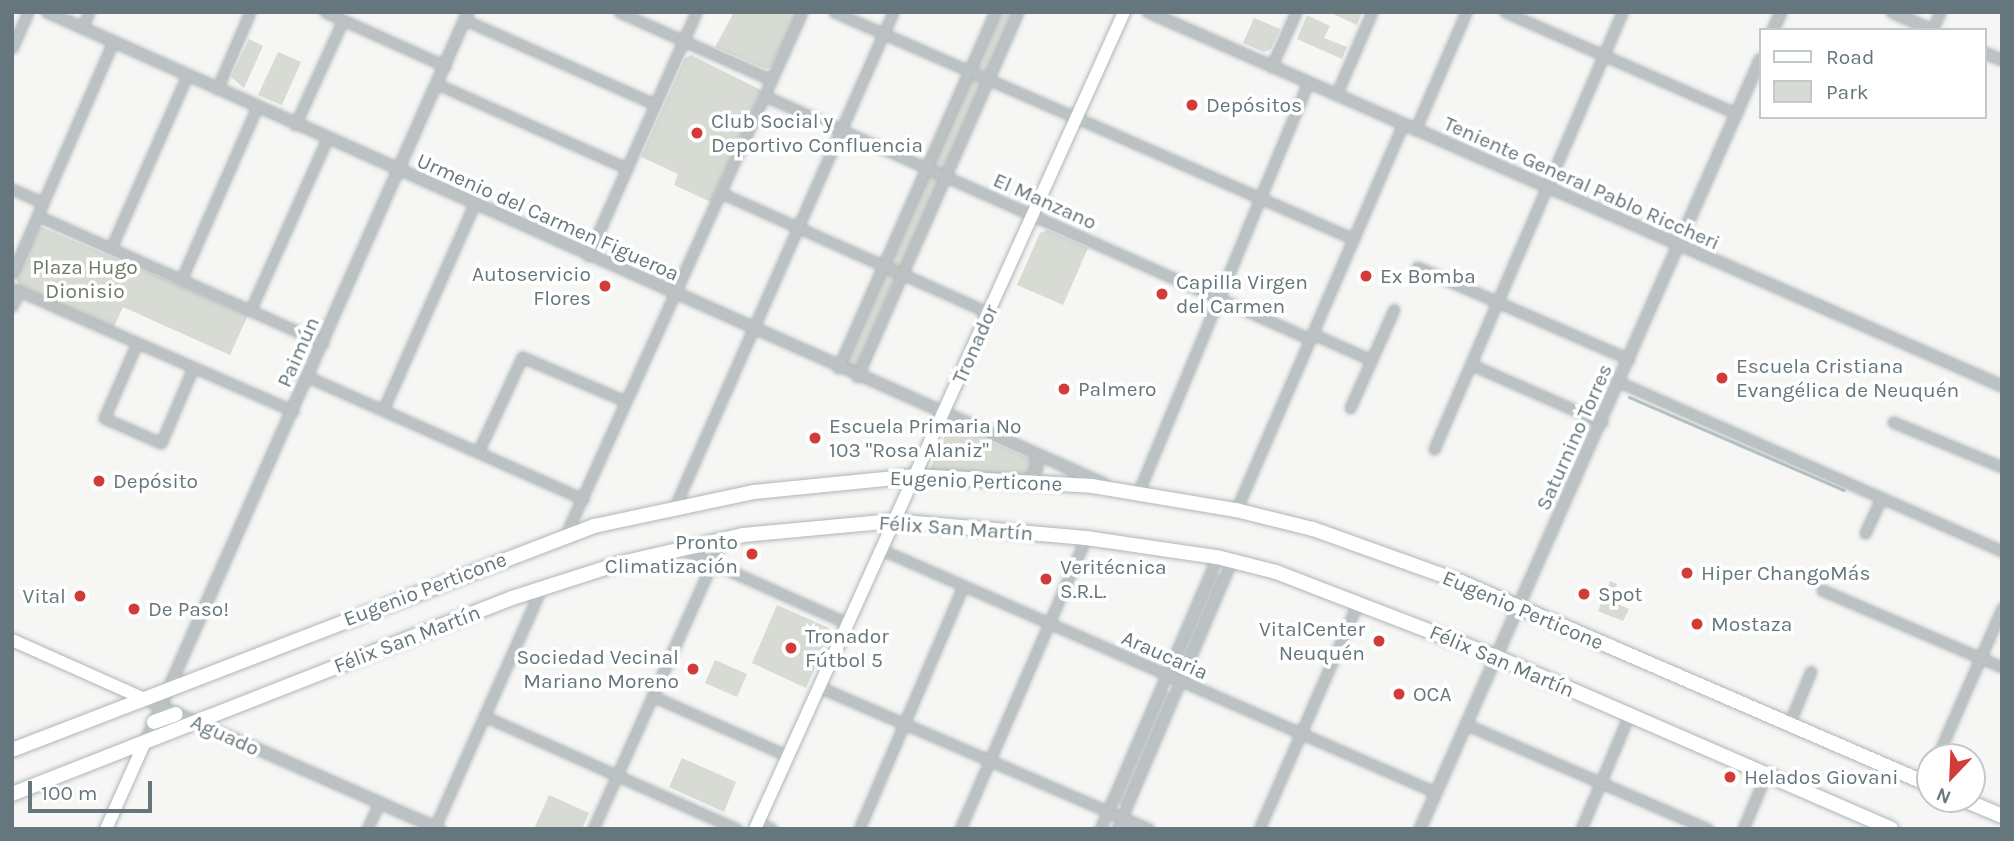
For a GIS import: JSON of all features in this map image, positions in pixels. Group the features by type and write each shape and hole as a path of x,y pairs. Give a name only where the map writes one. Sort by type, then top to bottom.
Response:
{"highway":[{"name":"Eugenio Perticone","path":"12,750 565,536 675,506 827,481 915,476 1028,481 1138,493 1236,510 1375,549 1520,608 1788,724 1916,775"},
{"name":"Félix San Martín","path":"12,794 541,589 678,548 723,539 893,521 1086,538 1232,560 1358,602 1494,656 1891,829"},
{"path":"153,722 176,714"}],"main road":[{"name":"Tronador","path":"757,826 1124,12"},
{"name":"Aguado","path":"12,640 142,698"},
{"path":"106,829 145,742"}],"street":[{"path":"12,48 28,12"},
{"name":"Urmenio del Carmen Figueroa","path":"47,12 838,369 1116,490"},
{"path":"82,28 89,12"},
{"path":"217,89 250,12"},
{"path":"326,12 445,66"},
{"path":"619,12 772,80"},
{"path":"587,256 696,12"},
{"path":"565,536 802,12"},
{"path":"834,12 1354,239"},
{"path":"675,506 893,12"},
{"path":"838,369 995,12"},
{"path":"857,377 1018,12"},
{"name":"Teniente General Pablo Riccheri","path":"1148,12 2002,386"},
{"path":"1271,67 1296,12"},
{"path":"1336,95 1372,12"},
{"path":"1415,130 1466,12"},
{"path":"1505,12 1737,114"},
{"path":"1434,449 1622,12"},
{"path":"1774,28 1781,12"},
{"path":"1892,12 1928,28"},
{"path":"1933,28 1940,12"},
{"path":"467,16 655,104"},
{"name":"Paimún","path":"145,742 467,16"},
{"path":"295,124 343,20"},
{"path":"12,274 113,43"},
{"name":"Saturnino Torres","path":"1420,829 1494,656 1520,608 1758,65"},
{"path":"111,248 187,76"},
{"path":"1138,493 1308,83"},
{"path":"437,84 627,168"},
{"name":"El Manzano","path":"765,96 1219,298 1371,360"},
{"path":"181,280 257,107"},
{"path":"1236,510 1403,125"},
{"path":"250,311 327,139"},
{"path":"12,190 43,203"},
{"path":"721,193 989,313"},
{"path":"383,410 474,205"},
{"path":"38,216 323,343"},
{"path":"1417,267 1629,359"},
{"path":"12,306 16,290 293,411"},
{"path":"1350,408 1394,309"},
{"path":"136,343 104,418 161,443 193,368"},
{"path":"478,452 522,357 625,401"},
{"path":"1472,365 1602,422"},
{"path":"308,377 583,499"},
{"path":"1619,382 2002,551"},
{"path":"1893,422 2002,467"},
{"path":"1028,481 1037,468 1035,454"},
{"path":"1866,533 1881,499"},
{"path":"960,829 1086,538"},
{"path":"593,829 723,539"},
{"path":"678,548 847,623"},
{"name":"Araucaria","path":"880,549 1435,792"},
{"path":"1100,829 1217,557"},
{"path":"1117,829 1232,560"},
{"path":"859,829 963,586"},
{"path":"436,828 541,589"},
{"path":"1822,590 2002,667"},
{"path":"1259,829 1358,602"},
{"path":"1943,743 2002,608"},
{"path":"1788,724 1811,671"},
{"path":"819,687 1150,829"},
{"path":"653,696 788,756"},
{"name":"Aguado","path":"142,698 436,828"},
{"path":"1581,829 1629,715"},
{"path":"484,716 737,829"},
{"path":"1465,724 1709,829"},
{"path":"1743,829 1766,774"},
{"path":"366,829 379,803"},
{"path":"757,826 772,829"}],"green space":[{"path":"734,12 799,12 771,67 766,69 715,47"},
{"path":"999,12 1014,12 987,73 975,67"},
{"path":"1329,12 1362,12 1357,25"},
{"path":"1307,15 1330,26 1324,38 1347,47 1342,59 1297,39"},
{"path":"1254,18 1280,29 1271,49 1264,52 1243,43"},
{"path":"249,39 263,46 244,88 231,77"},
{"path":"278,52 301,62 282,105 258,95"},
{"name":"Club Social y Deportivo Confluencia","path":"691,55 761,90 711,202 674,185 678,174 641,157 685,58"},
{"path":"970,77 983,83 943,171 931,166"},
{"path":"928,174 940,179 901,268 889,262"},
{"name":"Plaza Hugo Dionisio","path":"39,226 248,315 230,355 123,307 113,329 19,286 16,276"},
{"path":"1047,230 1088,248 1063,305 1017,285 1040,233"},
{"path":"884,272 896,277 856,369 844,363"},
{"path":"950,424 1030,459 1034,465 1027,475 929,471"},
{"path":"1215,572 1222,575 1180,670 1173,667"},
{"path":"1610,581 1617,584 1611,601 1629,609 1623,621 1598,611"},
{"name":"Tronador Fútbol 5","path":"777,605 829,628 830,634 806,688 752,663"},
{"path":"715,660 747,674 737,697 705,683"},
{"path":"1165,691 1171,693 1123,806 1117,804"},
{"path":"682,758 736,782 724,812 669,787"},
{"path":"549,795 589,813 582,829 534,829"}],"waterway":[{"path":"1629,397 1844,490"}],"place":[{"name":"Depósitos","path":"1192,105"},
{"name":"Club Social y Deportivo Confluencia","path":"697,133"},
{"name":"Ex Bomba","path":"1366,276"},
{"name":"Autoservicio Flores","path":"605,286"},
{"name":"Capilla Virgen del Carmen","path":"1162,294"},
{"name":"Escuela Cristiana Evangélica de Neuquén","path":"1722,378"},
{"name":"Palmero","path":"1064,389"},
{"name":"Escuela Primaria Nº 103 \"Rosa Alaniz\"","path":"815,438"},
{"name":"Depósito","path":"99,481"},
{"name":"Pronto Climatización","path":"752,554"},
{"name":"Hiper ChangoMás","path":"1687,573"},
{"name":"Veritécnica S.R.L.","path":"1046,579"},
{"name":"Spot","path":"1584,594"},
{"name":"Vital","path":"80,596"},
{"name":"De Paso!","path":"134,609"},
{"name":"Mostaza","path":"1697,624"},
{"name":"VitalCenter Neuquén","path":"1379,641"},
{"name":"Tronador Fútbol 5","path":"791,648"},
{"name":"Sociedad Vecinal Mariano Moreno","path":"693,669"},
{"name":"OCA","path":"1399,694"},
{"name":"Helados Giovani","path":"1730,777"}]}
